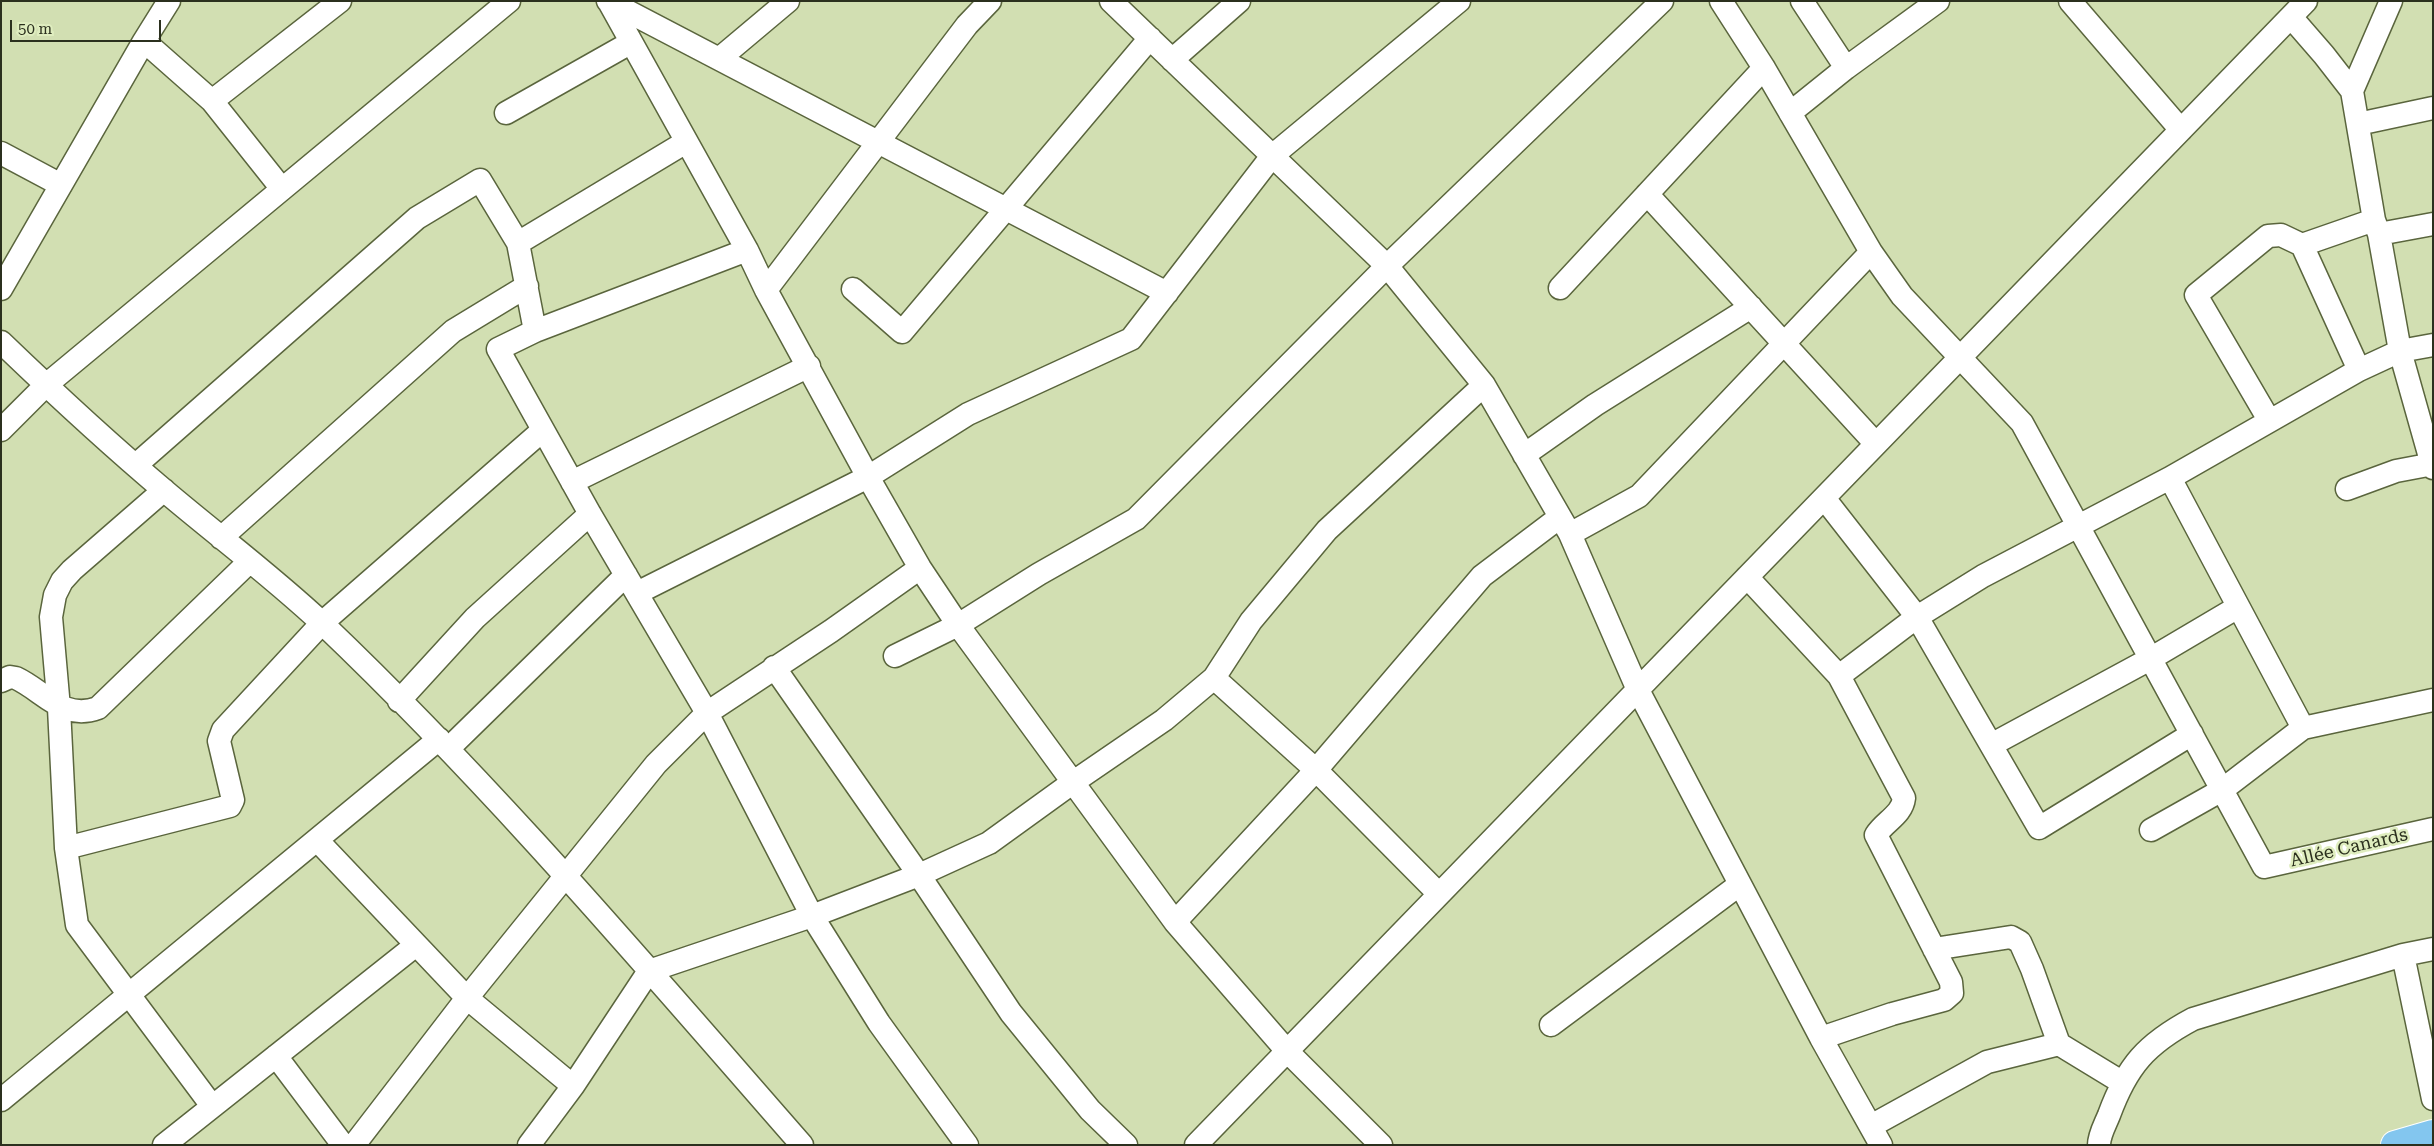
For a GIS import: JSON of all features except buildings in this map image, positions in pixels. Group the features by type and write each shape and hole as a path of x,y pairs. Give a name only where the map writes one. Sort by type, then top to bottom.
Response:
{"main road":[{"path":"2395,1145 2433,1134"}],"street":[{"path":"1,289 169,1"},
{"path":"212,101 340,1"},
{"path":"1,430 46,385 509,1"},
{"path":"608,1 1167,293"},
{"path":"608,1 747,250 766,290 868,477 920,568 958,625 1174,922 1287,1051 1382,1145"},
{"path":"719,59 788,1"},
{"path":"766,290 966,25 990,1"},
{"path":"1111,1 1387,266 1484,385 1565,526 1638,690 1821,1038 1876,1135 1986,1062 2059,1044"},
{"path":"1172,60 1239,1"},
{"path":"1,1100 317,840 443,744 632,584 868,477 968,414 1131,339 1272,156 1459,1"},
{"path":"895,656 958,625 1039,574 1136,519 1387,266 1662,1"},
{"path":"1721,1 1764,68 1871,252 1902,296 2022,424 2222,790"},
{"path":"1802,1 1846,68"},
{"path":"1790,113 1846,68 1938,1"},
{"path":"2070,1 2181,130"},
{"path":"1196,1145 2306,1"},
{"path":"2352,91 2394,2"},
{"path":"2291,17 2352,91 2400,351 2433,468"},
{"path":"853,289 902,332 1004,208 1150,38"},
{"path":"144,42 212,101 282,189"},
{"path":"506,113 630,43"},
{"path":"1560,288 1764,68"},
{"path":"2358,124 2433,108"},
{"path":"518,243 686,142"},
{"path":"1,153 61,185"},
{"path":"136,465 417,218 480,180 518,243 535,331"},
{"path":"1647,194 1876,444"},
{"path":"2269,420 2196,295 2268,236 2281,235 2302,245 2377,227 2433,224"},
{"path":"2302,245 2359,370"},
{"path":"747,250 535,331 498,348 590,514 707,713 812,916 879,1023 966,1144"},
{"path":"1174,922 1316,770 1482,576 1565,526 1639,496 1871,252"},
{"path":"221,538 453,331 527,286"},
{"path":"1524,455 1595,405 1751,307"},
{"path":"1,342 46,385 164,490 322,623 443,744 565,876 802,1145"},
{"path":"1839,676 1917,617 1983,576 2170,478 2359,370 2400,351 2433,345"},
{"path":"572,482 809,366"},
{"path":"529,1145 572,1086 649,970 812,916 919,875 990,844 1072,783 1164,720 1214,678 1251,621 1327,530 1484,385"},
{"path":"66,848 230,806 234,800 219,741 223,730 322,623 543,430"},
{"path":"2347,489 2396,471 2432,464"},
{"path":"2170,478 2303,728"},
{"path":"164,490 72,570 58,588 51,617 59,708 66,848 78,924 212,1106"},
{"path":"1824,498 1917,617 2039,828 2192,734"},
{"path":"399,701 475,618 590,514"},
{"path":"1,680 10,677 16,678 59,708 87,712 98,708 250,561"},
{"path":"354,1145 467,998 656,764 707,713 831,631 920,568"},
{"path":"1747,577 1839,676 1904,798 1904,805 1897,814 1882,826 1876,835 1950,982 1952,993 1944,1000 1892,1014 1821,1038"},
{"path":"1991,745 2150,658 2238,607"},
{"path":"774,667 919,875 1011,1013 1090,1110 1126,1145"},
{"path":"1214,678 1316,770 1439,894"},
{"path":"2151,830 2222,790 2303,728 2433,700"},
{"name":"Allée Canards","path":"2222,790 2264,867 2433,829"},
{"path":"317,840 467,998 572,1086"},
{"path":"1551,1025 1740,885"},
{"path":"1934,949 2011,937 2020,942 2059,1044 2123,1084"},
{"path":"164,1145 416,945"},
{"path":"2099,1145 2114,1102 2130,1070 2148,1048 2170,1031 2193,1019 2403,956 2433,949"},
{"path":"2403,956 2433,1099"},
{"path":"276,1056 343,1145"}]}
